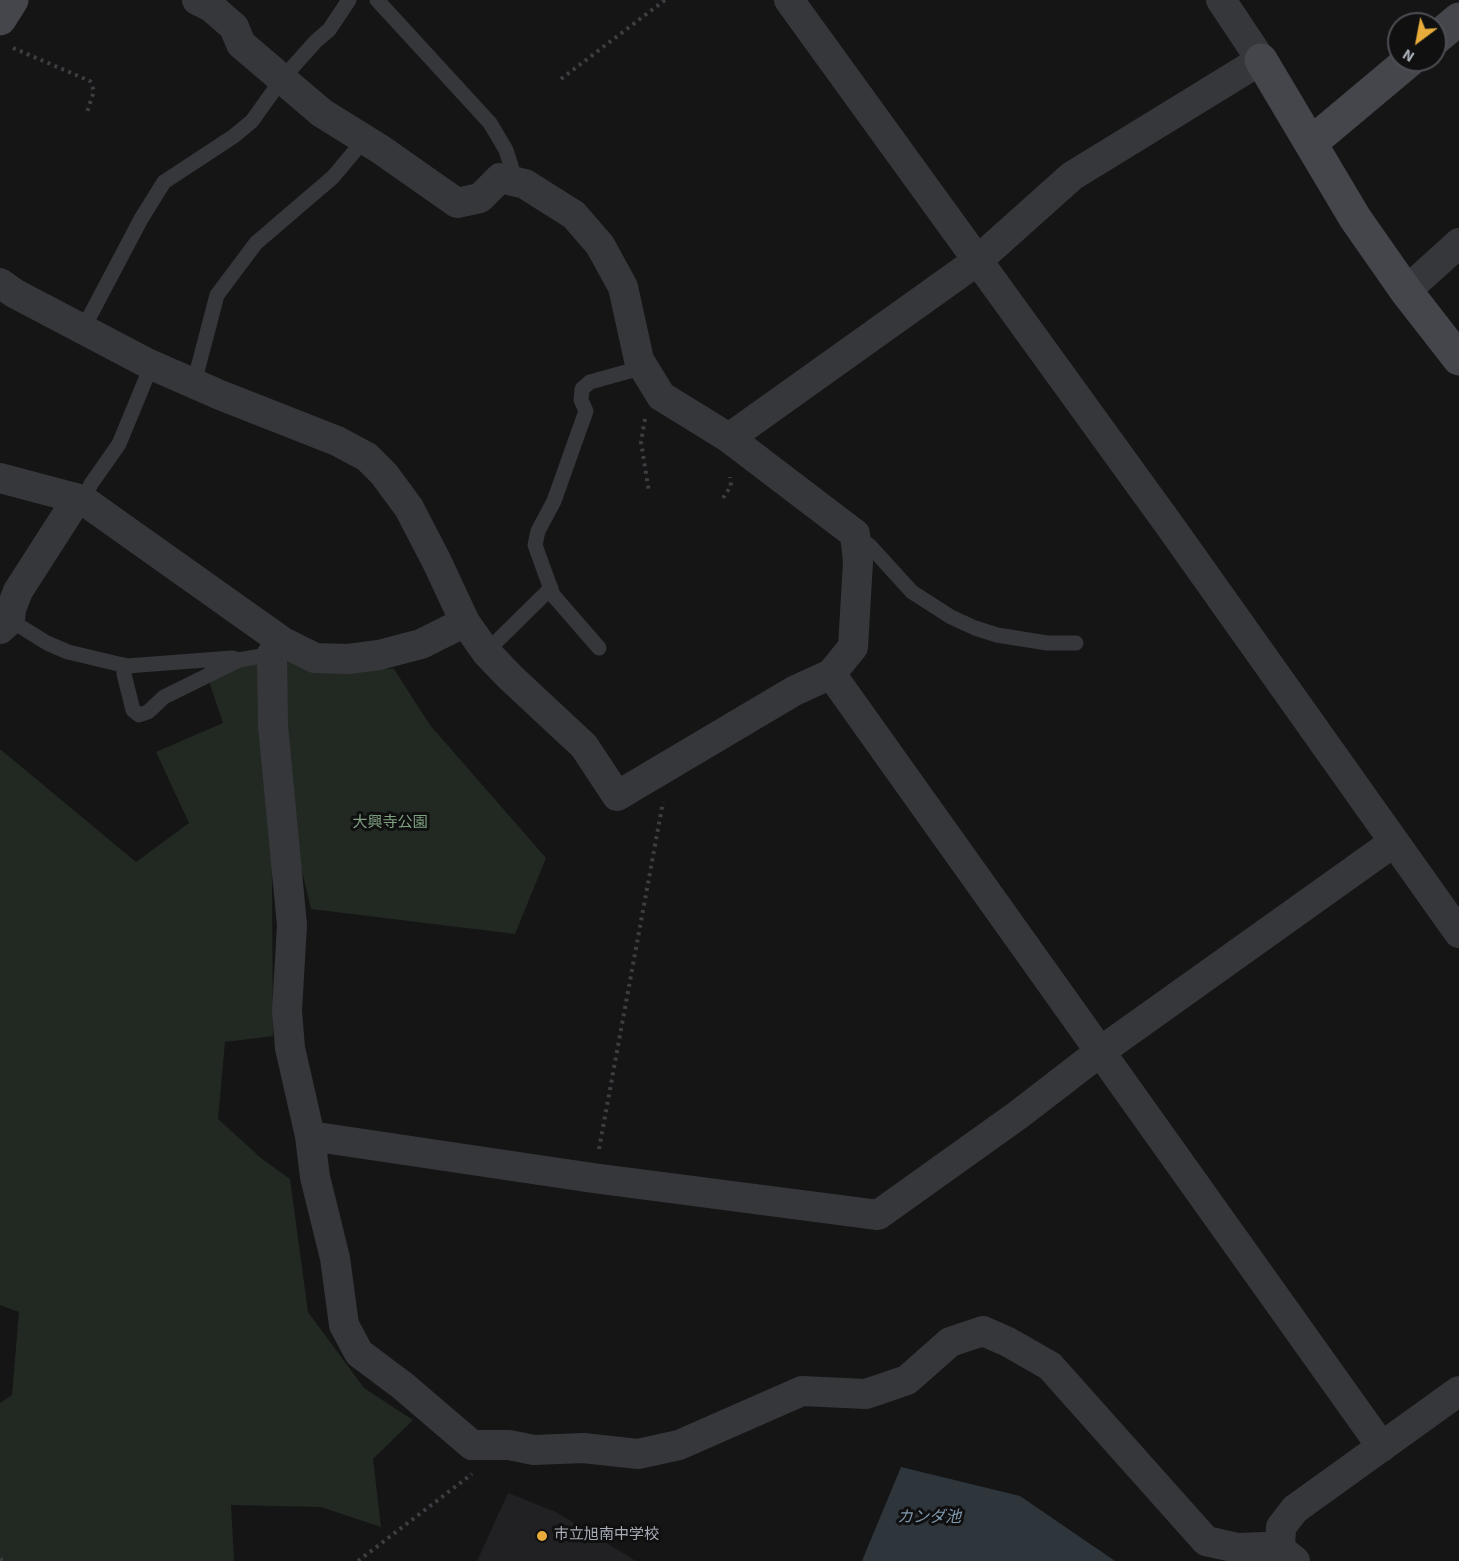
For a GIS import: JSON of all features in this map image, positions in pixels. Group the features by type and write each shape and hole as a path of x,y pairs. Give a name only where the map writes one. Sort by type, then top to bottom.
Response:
{"street":[{"path":"5,33 12,0"},
{"path":"0,283 14,293 152,364 337,441 367,457 384,474 409,508 465,622 486,652 584,746 617,795 794,691 831,674 853,646 858,562 855,534 729,438 661,396 639,360 623,287 600,245 574,215 525,184 500,178 480,198 457,203 322,113 241,44 234,27 211,7 197,0"},
{"path":"789,0 1170,526 1459,933"},
{"path":"1221,0 1261,60 1355,218 1406,291 1459,359"},
{"path":"1447,29 1459,19"},
{"path":"729,438 976,261 1072,176 1261,60"},
{"path":"1311,142 1396,72"},
{"path":"1406,291 1459,243"},
{"path":"0,477 80,500 278,648 315,658 348,659 380,655 421,644 465,622"},
{"path":"5,625 18,591 80,500"},
{"path":"278,648 273,726 292,925 287,1011 290,1048 310,1136 315,1177 335,1258 344,1325 359,1353 403,1386 472,1445 509,1445 534,1450 583,1448 638,1454 679,1445 802,1391 866,1394 906,1380 950,1342 983,1331 1008,1342 1050,1366 1206,1541 1237,1548 1264,1547 1288,1555"},
{"path":"831,674 1382,1447"},
{"path":"310,1136 593,1178 878,1215 1101,1051 1394,842"},
{"path":"1288,1555 1281,1527 1295,1509 1459,1391"}],"lane":[{"path":"83,329 141,219 164,182 234,136 252,121 282,79 329,30 349,0"},
{"path":"377,0 490,123 506,150 516,182"},
{"path":"194,383 217,295 256,243 333,177 364,140"},
{"path":"80,500 119,444 152,364"},
{"path":"599,648 553,595 535,545 538,531 558,492 586,411 581,400 582,389 590,382 644,367"},
{"path":"855,534 871,547 912,592 951,617 997,635 1047,643 1076,643"},
{"path":"486,652 550,588"},
{"path":"5,625 68,652 124,665 231,658 239,660"},
{"path":"124,665 133,710 139,715 147,712 164,697 239,660 278,648"}],"path":[{"path":"561,79 665,0"},
{"path":"5,33 90,81 94,91 87,112"},
{"path":"649,492 641,442 647,405 661,396"},
{"path":"593,1178 664,798"},
{"path":"358,1561 509,1445"},
{"path":"0,1558 4,1561"}],"shaded area":[{"name":"市立旭南中学校","path":"508,1493 556,1512 636,1561 477,1561"}],"green space":[{"name":"大興寺公園","path":"277,659 394,669 430,725 546,858 515,934 311,909 271,742 273,1036 225,1042 218,1119 261,1158 290,1179 308,1312 364,1388 413,1420 373,1459 381,1527 321,1507 231,1505 234,1561 0,1561 0,1403 12,1395 19,1312 0,1305 0,749 136,862 189,823 156,752 223,723 203,664"}],"water":[{"name":"カンダ池","path":"901,1467 1020,1496 1115,1561 862,1561"}],"place":[{"name":"市立旭南中学校","path":"542,1536"}]}
